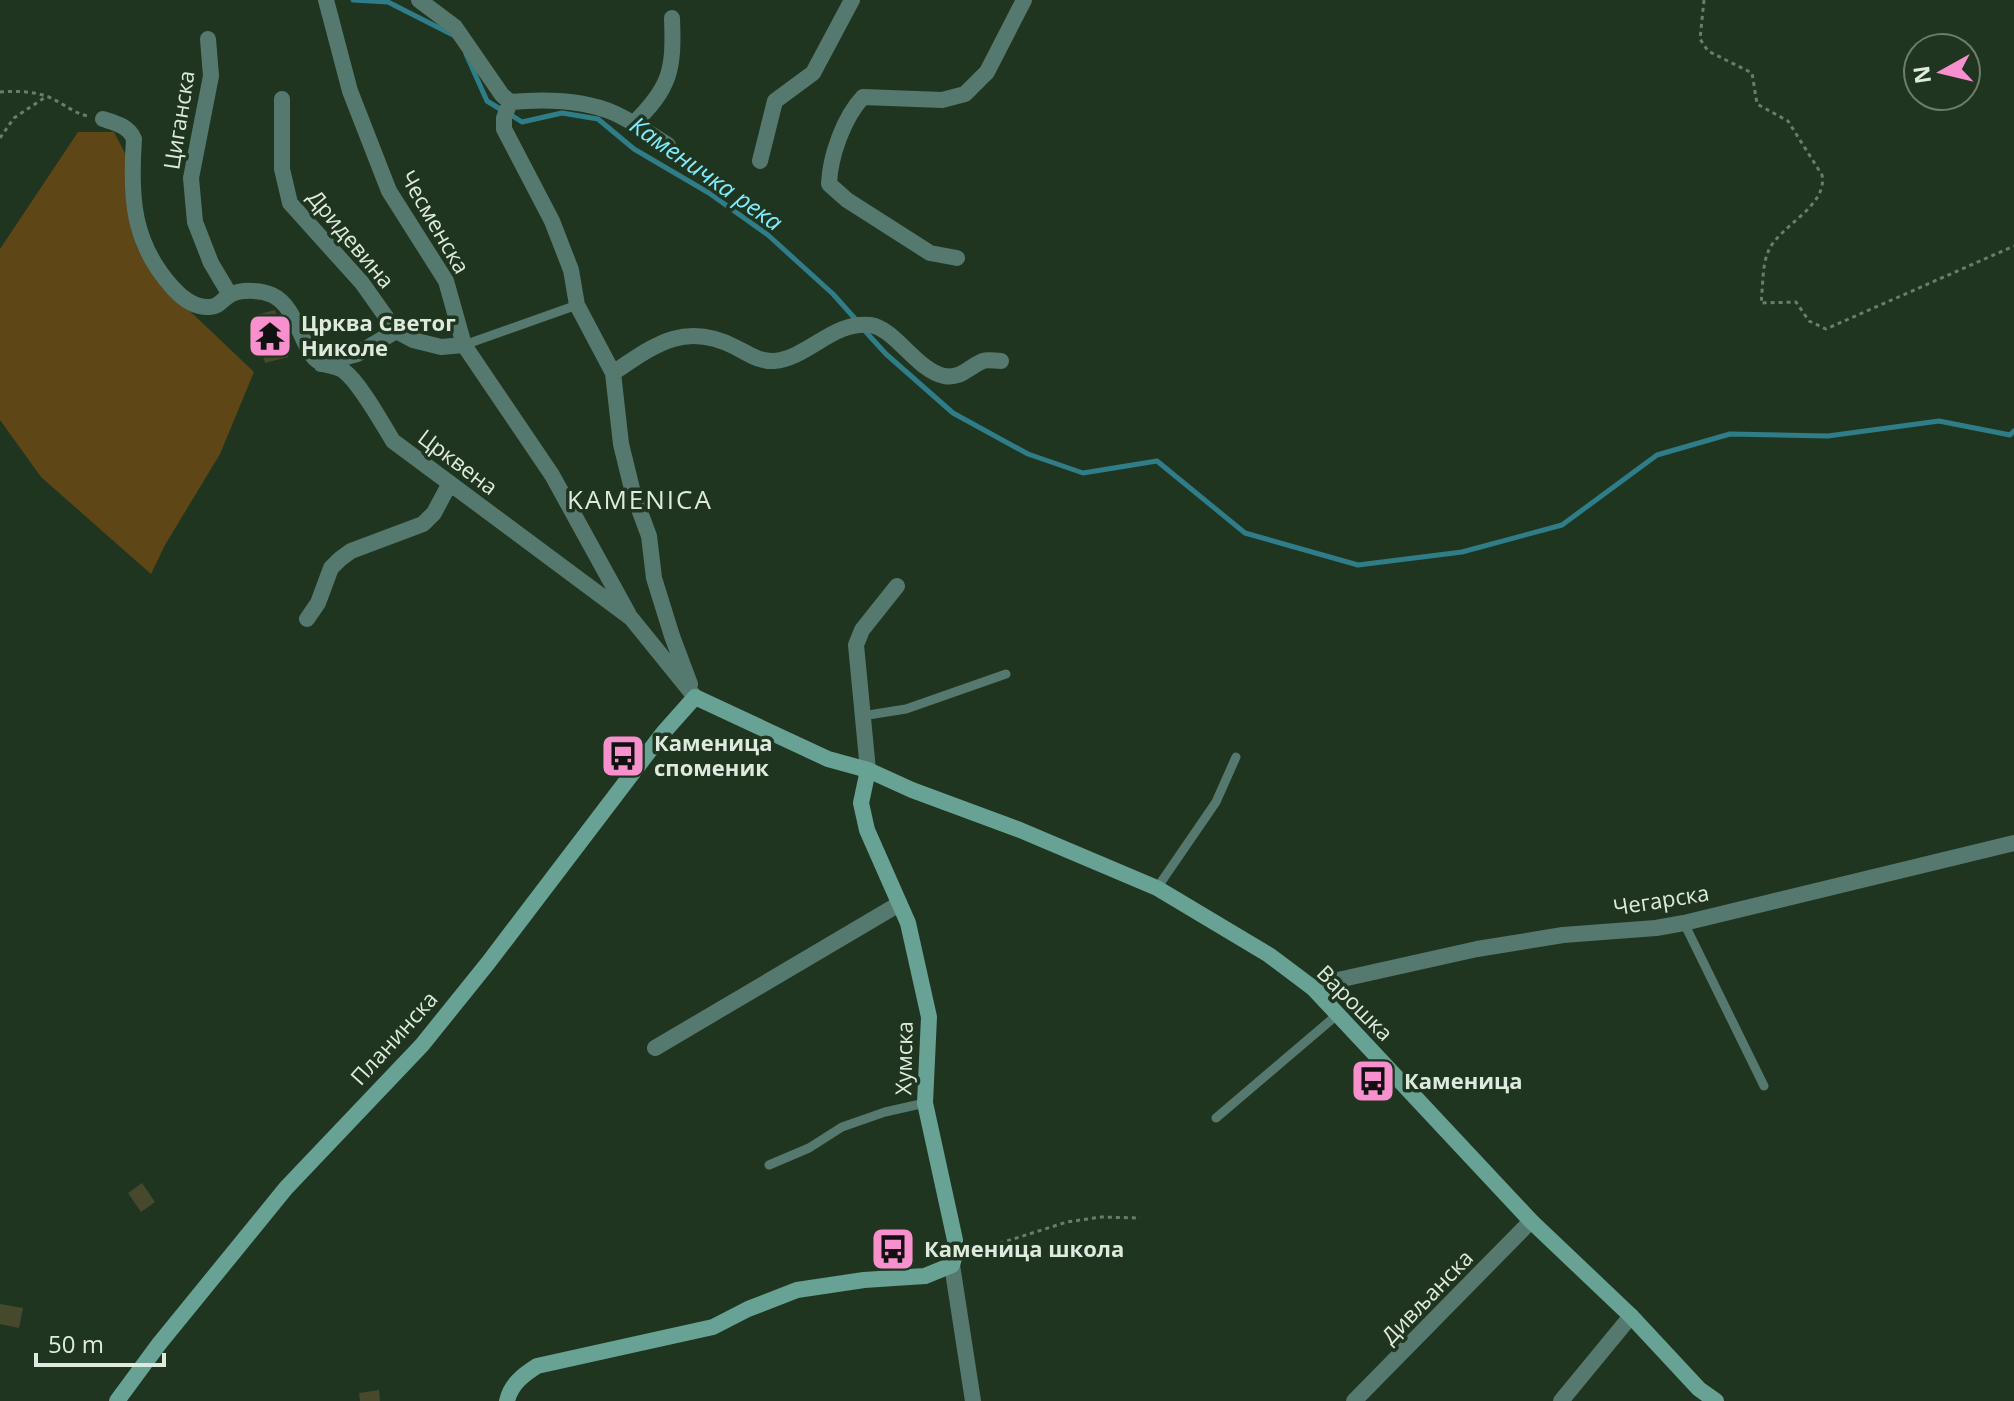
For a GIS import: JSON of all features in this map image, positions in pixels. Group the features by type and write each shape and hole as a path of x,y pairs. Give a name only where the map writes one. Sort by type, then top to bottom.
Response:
{"street":[{"name":"Чесменска","path":"326,0 350,91 389,191 446,281 464,345 552,475 631,618"},
{"path":"419,0 455,27 510,102 536,100 579,104 613,113 668,145"},
{"path":"760,161 775,101 813,73 852,0"},
{"path":"957,258 930,253 847,200 829,184 829,169 853,107 863,97 942,100 965,94 987,72 1024,0"},
{"path":"633,124 655,103 667,81 673,59 672,18"},
{"name":"Циганска","path":"208,39 211,76 191,178 195,222 211,263 230,295"},
{"name":"Дридевина","path":"282,99 282,169 290,203 362,283 396,331"},
{"path":"510,102 504,129 552,221 571,270 577,305 613,373 621,444 633,493 649,536 654,578 695,697"},
{"name":"Црквена","path":"103,119 127,129 134,139 131,192 139,231 156,270 181,296 207,308 216,306 230,295 253,291 273,295 288,309 313,358 320,364 344,371 393,441 631,618 695,697 828,759 868,770"},
{"path":"613,373 656,344 688,334 720,339 763,361 777,361 835,332 873,325 929,371 947,376 963,375 985,360 1001,361"},
{"path":"320,364 357,354 396,331 413,340 441,347 464,345"},
{"path":"307,619 318,603 331,568 340,559 359,548 423,524 434,513 450,483"},
{"path":"868,770 856,645 862,630 897,586"},
{"name":"Планинска","path":"117,1401 159,1344 286,1188 422,1045 663,733 695,697"},
{"name":"Варошка","path":"868,770 1157,888 1269,955 1313,988 1531,1221 1631,1316 1699,1389 1716,1401"},
{"name":"Хумска","path":"868,770 861,803 867,830 908,923 929,1017 925,1103 950,1215 953,1260 973,1401"},
{"name":"Чегарска","path":"1313,988 1477,949 1563,935 1684,923 2014,843"},
{"path":"655,1048 899,904"},
{"name":"Дивљанска","path":"1354,1401 1531,1221"},
{"path":"507,1401 509,1392 522,1376 554,1360 635,1346 713,1327 797,1290 864,1280 925,1276 953,1260"},
{"path":"1561,1401 1631,1316"}],"lane":[{"path":"464,345 577,305"},
{"path":"862,716 906,709 1006,674"},
{"path":"1157,888 1216,802 1236,757"},
{"path":"1684,923 1764,1086"},
{"path":"1216,1118 1338,1014"},
{"path":"769,1165 809,1148 842,1127 885,1112 925,1103"}],"path":[{"path":"1704,0 1700,39 1708,51 1752,73 1757,104 1788,121 1822,175 1823,185 1818,196 1768,251 1761,303 1796,302 1809,321 1826,329 2014,246"},
{"path":"0,92 18,91 47,96 79,114 103,119"},
{"path":"0,138 14,118 47,96"},
{"path":"953,1260 1067,1222 1101,1217 1140,1218"}],"shaded area":[{"path":"78,132 114,132 129,161 137,248 173,295 254,372 220,454 151,574 41,477 0,420 0,249"}],"building":[{"name":"Црква Светог Николе","path":"275,310 288,357 265,363 252,316"},
{"path":"142,1183 155,1202 141,1212 128,1193"},
{"path":"0,1304 23,1308 19,1328 0,1324"},
{"path":"379,1390 380,1401 360,1401 359,1393"}],"waterway":[{"name":"Каменичка река","path":"353,0 388,2 455,36"},
{"name":"Каменичка река","path":"466,54 487,101 500,109"},
{"name":"Каменичка река","path":"511,115 522,122 562,113 598,119 634,149 709,193 768,235 833,294 858,322"},
{"name":"Каменичка река","path":"865,331 886,354 953,413 1028,454 1083,473 1157,461 1245,533 1358,565 1462,552 1562,525 1657,455 1730,434 1828,436 1939,421 2010,435 2014,431"}],"place":[{"name":"Црква Светог Николе","path":"270,336"},
{"name":"Каменица споменик","path":"623,756"},
{"name":"Каменица","path":"1373,1081"},
{"name":"Каменица школа","path":"893,1249"}],"district":[{"name":"KAMENICA","path":"640,500"}]}
